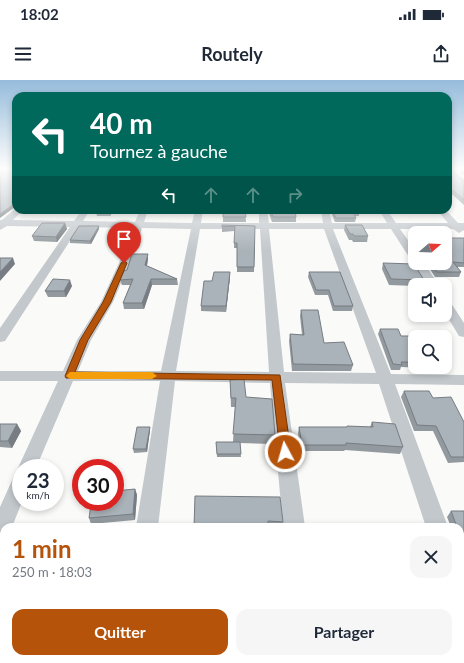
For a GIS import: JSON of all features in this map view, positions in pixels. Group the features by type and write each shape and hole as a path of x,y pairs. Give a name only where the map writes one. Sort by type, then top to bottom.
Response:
{"street":[{"path":"1,225 14,214"},
{"path":"0,338 83,214"},
{"path":"31,459 84,340 107,302 140,225 143,214"},
{"path":"148,523 168,376 198,214"},
{"path":"264,214 277,377 294,523"},
{"path":"325,214 328,226 385,378 436,523"},
{"path":"386,214 408,247"},
{"path":"446,214 460,226 464,235"},
{"path":"1,225 460,226"},
{"path":"452,315 464,333"},
{"path":"0,376 168,376 464,380"},
{"path":"3,523 12,503"}],"building":[{"path":"0,196 12,196 12,205 0,214"},
{"path":"223,214 246,214 246,217 223,217"},
{"path":"272,214 296,214 296,217 273,217"},
{"path":"334,214 354,214 356,218 336,218"},
{"path":"42,223 65,223 56,237 32,236"},
{"path":"222,225 255,226 254,267 237,267 237,243 234,243 235,226 222,227"},
{"path":"345,225 362,225 368,236 354,236 353,234 350,234"},
{"path":"79,226 99,226 90,241 70,240"},
{"path":"452,238 464,238 464,263 453,262 461,272 437,272 436,270 452,270"},
{"path":"132,254 148,254 145,265 177,279 151,279 142,303 123,303 133,279 120,280 124,271 127,270"},
{"path":"0,258 13,258 0,272"},
{"path":"383,263 408,264 408,270 418,270 423,278 408,278 408,280 391,279"},
{"path":"214,272 230,272 226,306 201,306 204,281 212,281"},
{"path":"309,272 340,272 353,306 334,306 329,290 316,290"},
{"path":"53,279 70,280 64,291 45,291"},
{"path":"301,310 318,310 324,343 344,342 353,365 293,364 290,334 304,335"},
{"path":"380,329 398,329 401,336 408,336 408,362 401,362 402,365 393,364"},
{"path":"244,379 246,397 272,399 275,435 233,434 236,398 231,398 230,380"},
{"path":"404,391 429,391 433,398 451,397 464,422 464,457 451,457 436,426 417,425"},
{"path":"372,422 395,424 403,447 346,443 346,445 302,445 299,427 373,427"},
{"path":"0,424 17,424 8,441 0,441"},
{"path":"137,427 150,427 146,449 133,449"},
{"path":"216,442 240,442 241,454 217,454"},
{"path":"135,489 133,514 89,518 90,511 124,511 124,490"},
{"path":"195,496 280,497 283,522 194,523"},
{"path":"451,511 464,511 464,523 456,523"}],"slow traffic":[{"path":"70,376 152,376"}],"route":[{"path":"124,263 107,302 84,340 69,376 277,377 285,452"}]}
